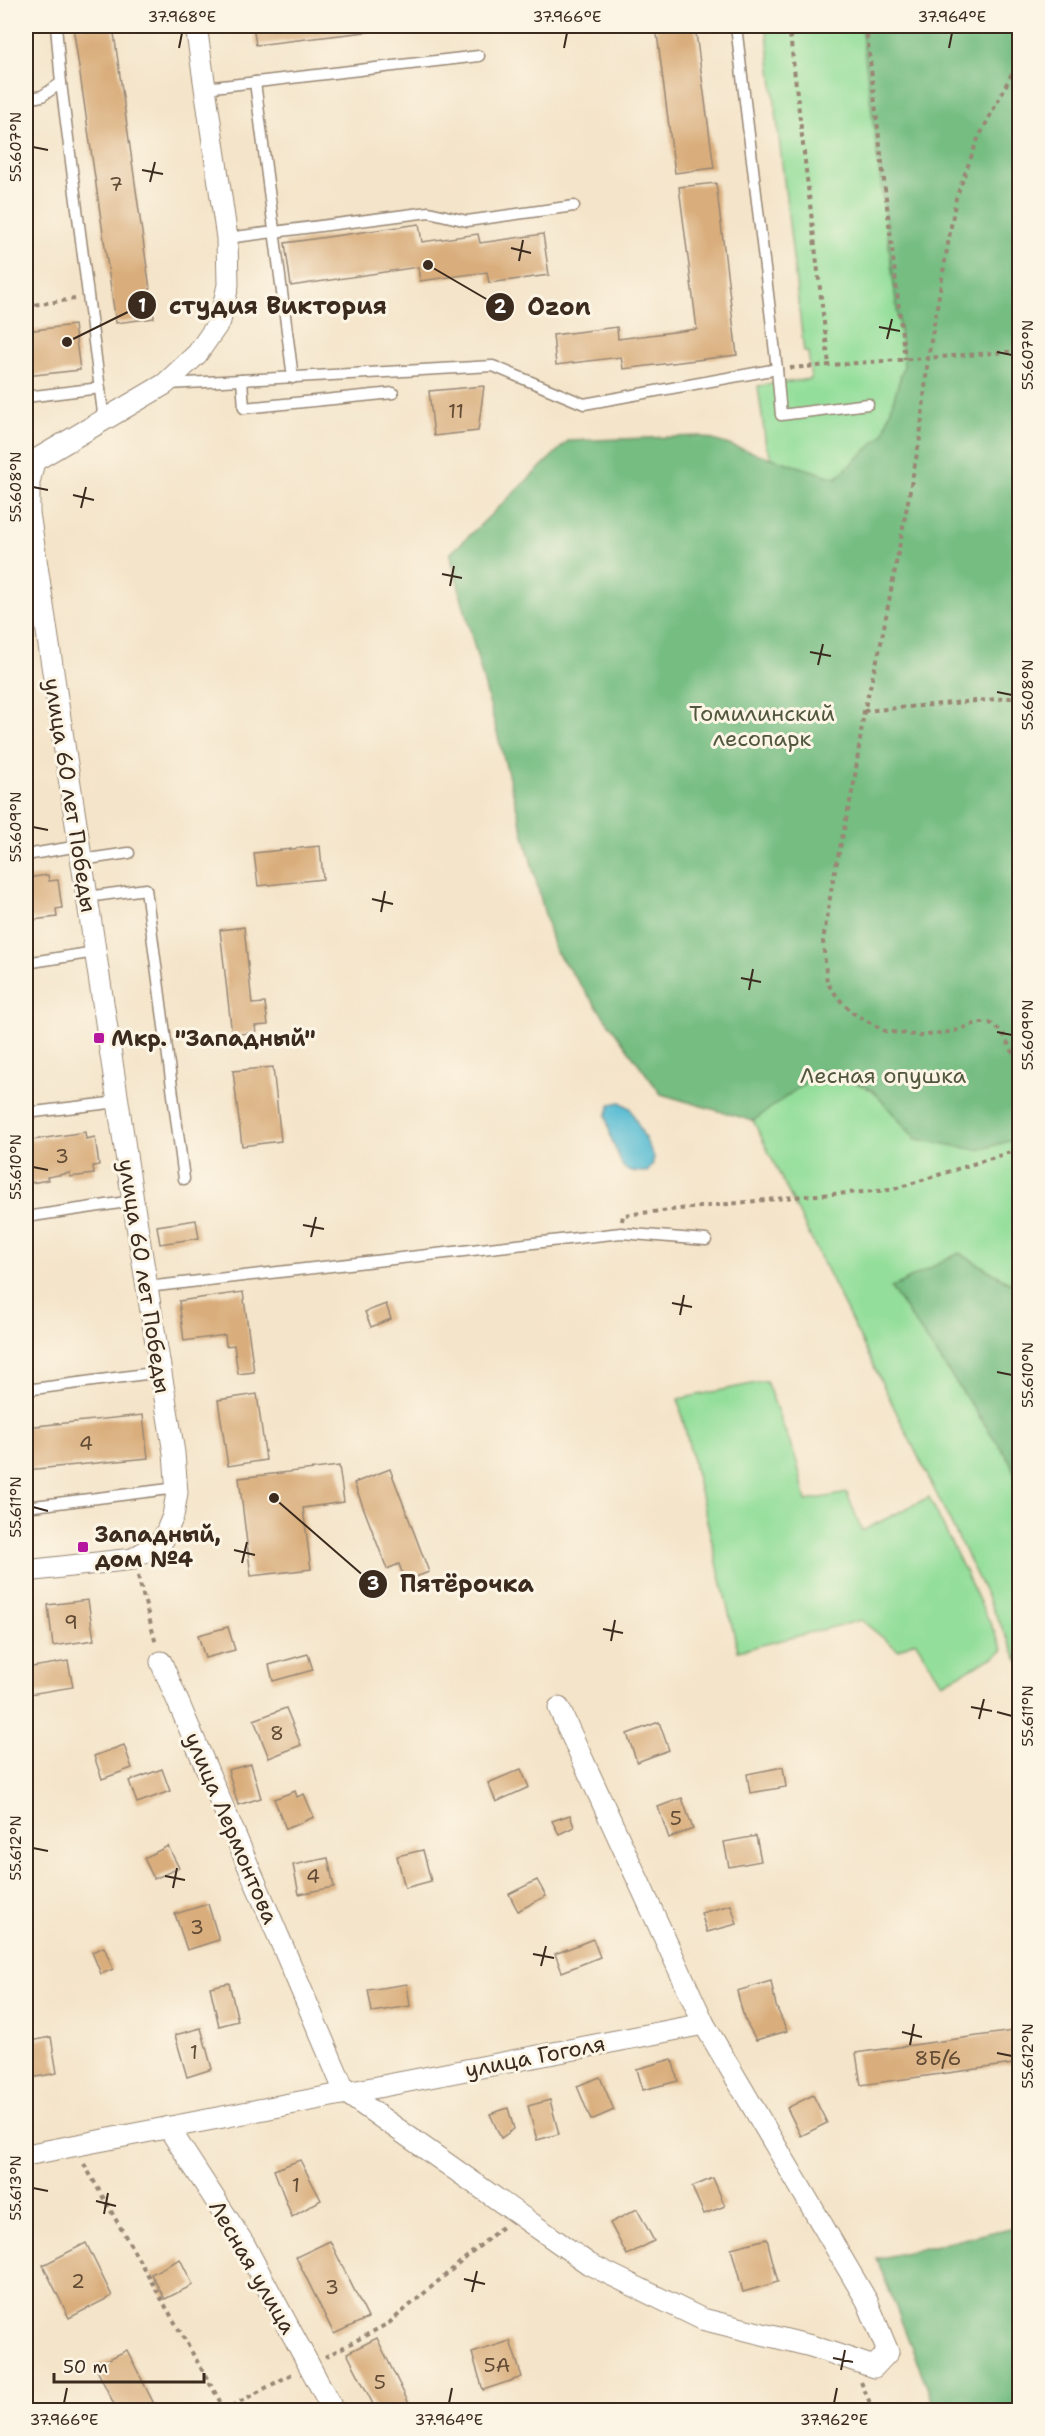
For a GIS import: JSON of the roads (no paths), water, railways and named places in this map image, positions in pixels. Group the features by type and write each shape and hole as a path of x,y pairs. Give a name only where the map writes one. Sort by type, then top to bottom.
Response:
{"street":[{"name":"улица 60 лет Победы","path":"26,1570 133,1559 163,1540 173,1516 177,1488 174,1453 27,513 30,462 104,422 165,384 197,354 220,321 228,285 227,238 196,26"},
{"name":"улица Лермонтова","path":"161,1662 345,2092"},
{"path":"345,2092 589,2264 702,2319 811,2346 874,2367 888,2352 867,2301 704,2024 559,1708"},
{"name":"улица Гоголя","path":"26,2155 704,2024"},
{"name":"Лесная улица","path":"168,2127 244,2244 333,2410"}],"lane":[{"path":"56,26 61,83 104,422"},
{"path":"736,26 781,415 868,404"},
{"path":"205,88 479,56"},
{"path":"255,82 293,378"},
{"path":"26,99 42,96 61,83"},
{"path":"227,238 429,212 467,220 574,206"},
{"path":"165,384 493,366 584,404 777,369"},
{"path":"242,380 243,408 393,393"},
{"path":"26,397 100,388"},
{"path":"26,855 129,853"},
{"path":"87,897 146,888 184,1179"},
{"path":"26,963 95,952"},
{"path":"26,1113 118,1102"},
{"path":"26,1217 133,1201"},
{"path":"147,1287 621,1233 706,1240"},
{"path":"26,1390 160,1372"},
{"path":"26,1507 177,1488"}],"water":[{"path":"620,1102 630,1108 654,1157 652,1166 647,1172 628,1171 623,1167 611,1138 606,1115 611,1104"}],"place":[{"name":"Ozon","path":"428,265"},
{"name":"студия Виктория","path":"67,342"},
{"name":"Мкр. \"Западный\"","path":"99,1038"},
{"name":"Пятёрочка","path":"274,1498"},
{"name":"Западный, дом №4","path":"83,1547"}],"park label":[{"name":"Томилинский лесопарк","path":"762,726"},
{"name":"Лесная опушка","path":"883,1075"}]}
